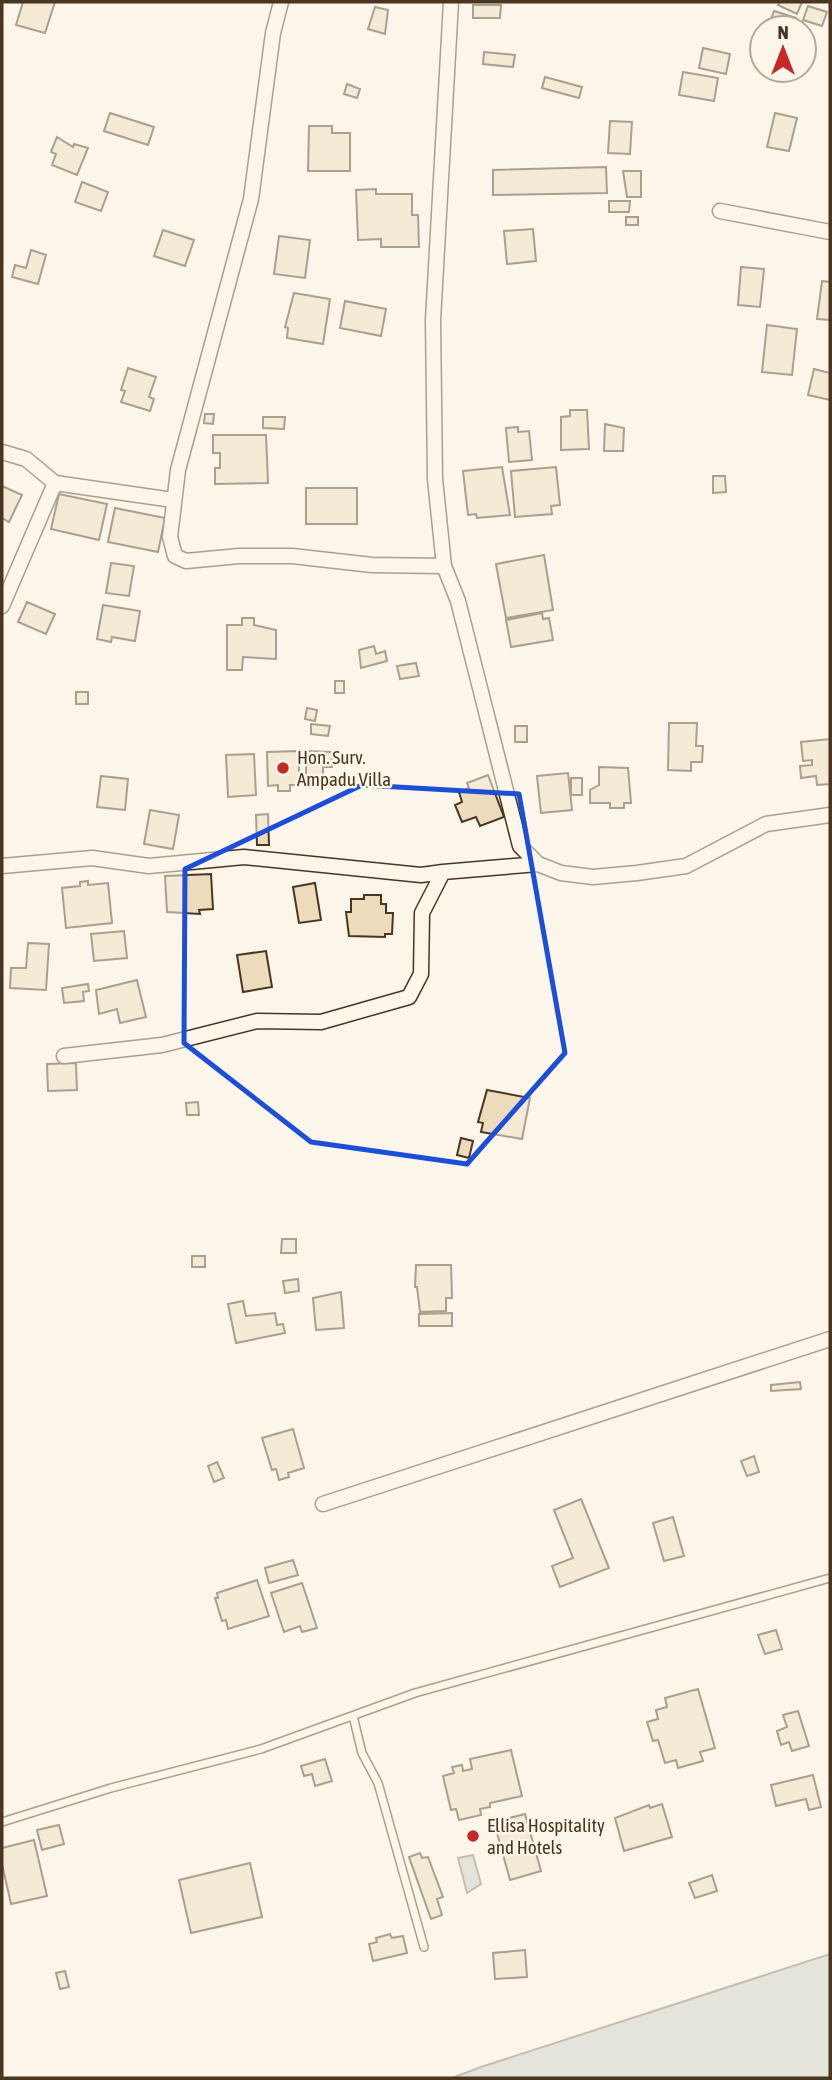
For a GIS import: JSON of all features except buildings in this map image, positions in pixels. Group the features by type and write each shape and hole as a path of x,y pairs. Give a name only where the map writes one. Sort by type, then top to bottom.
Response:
{"street":[{"path":"281,2 273,33 251,199 178,470 170,537 175,556 186,561 239,556 292,556 372,565 444,566"},
{"path":"451,2 433,320 435,479 444,566 458,600 520,846 538,864 561,873 593,877 686,866 766,824 830,815"},
{"path":"720,211 830,232"},
{"path":"2,452 26,459 55,484 173,500"},
{"path":"2,606 55,484"},
{"path":"2,866 92,858 149,866 244,857 421,875 538,864"},
{"path":"64,1056 162,1045 257,1021 321,1023 409,997 421,974 422,913 443,872"},
{"path":"323,1504 830,1339"}],"lane":[{"path":"2,1822 124,1784 230,1758 451,1683 830,1578"},
{"path":"353,1716 362,1753 378,1783 424,1947"}],"highlighted area":[{"path":"362,785 519,794 565,1053 467,1164 311,1142 184,1043 185,869"}],"shaded area":[{"path":"473,1855 481,1884 467,1893 458,1858"},
{"path":"830,1954 830,2078 452,2078 481,2067"}],"place":[{"name":"Hon. Surv. Ampadu Villa","path":"283,768"},
{"name":"Ellisa Hospitality and Hotels","path":"473,1836"}]}
